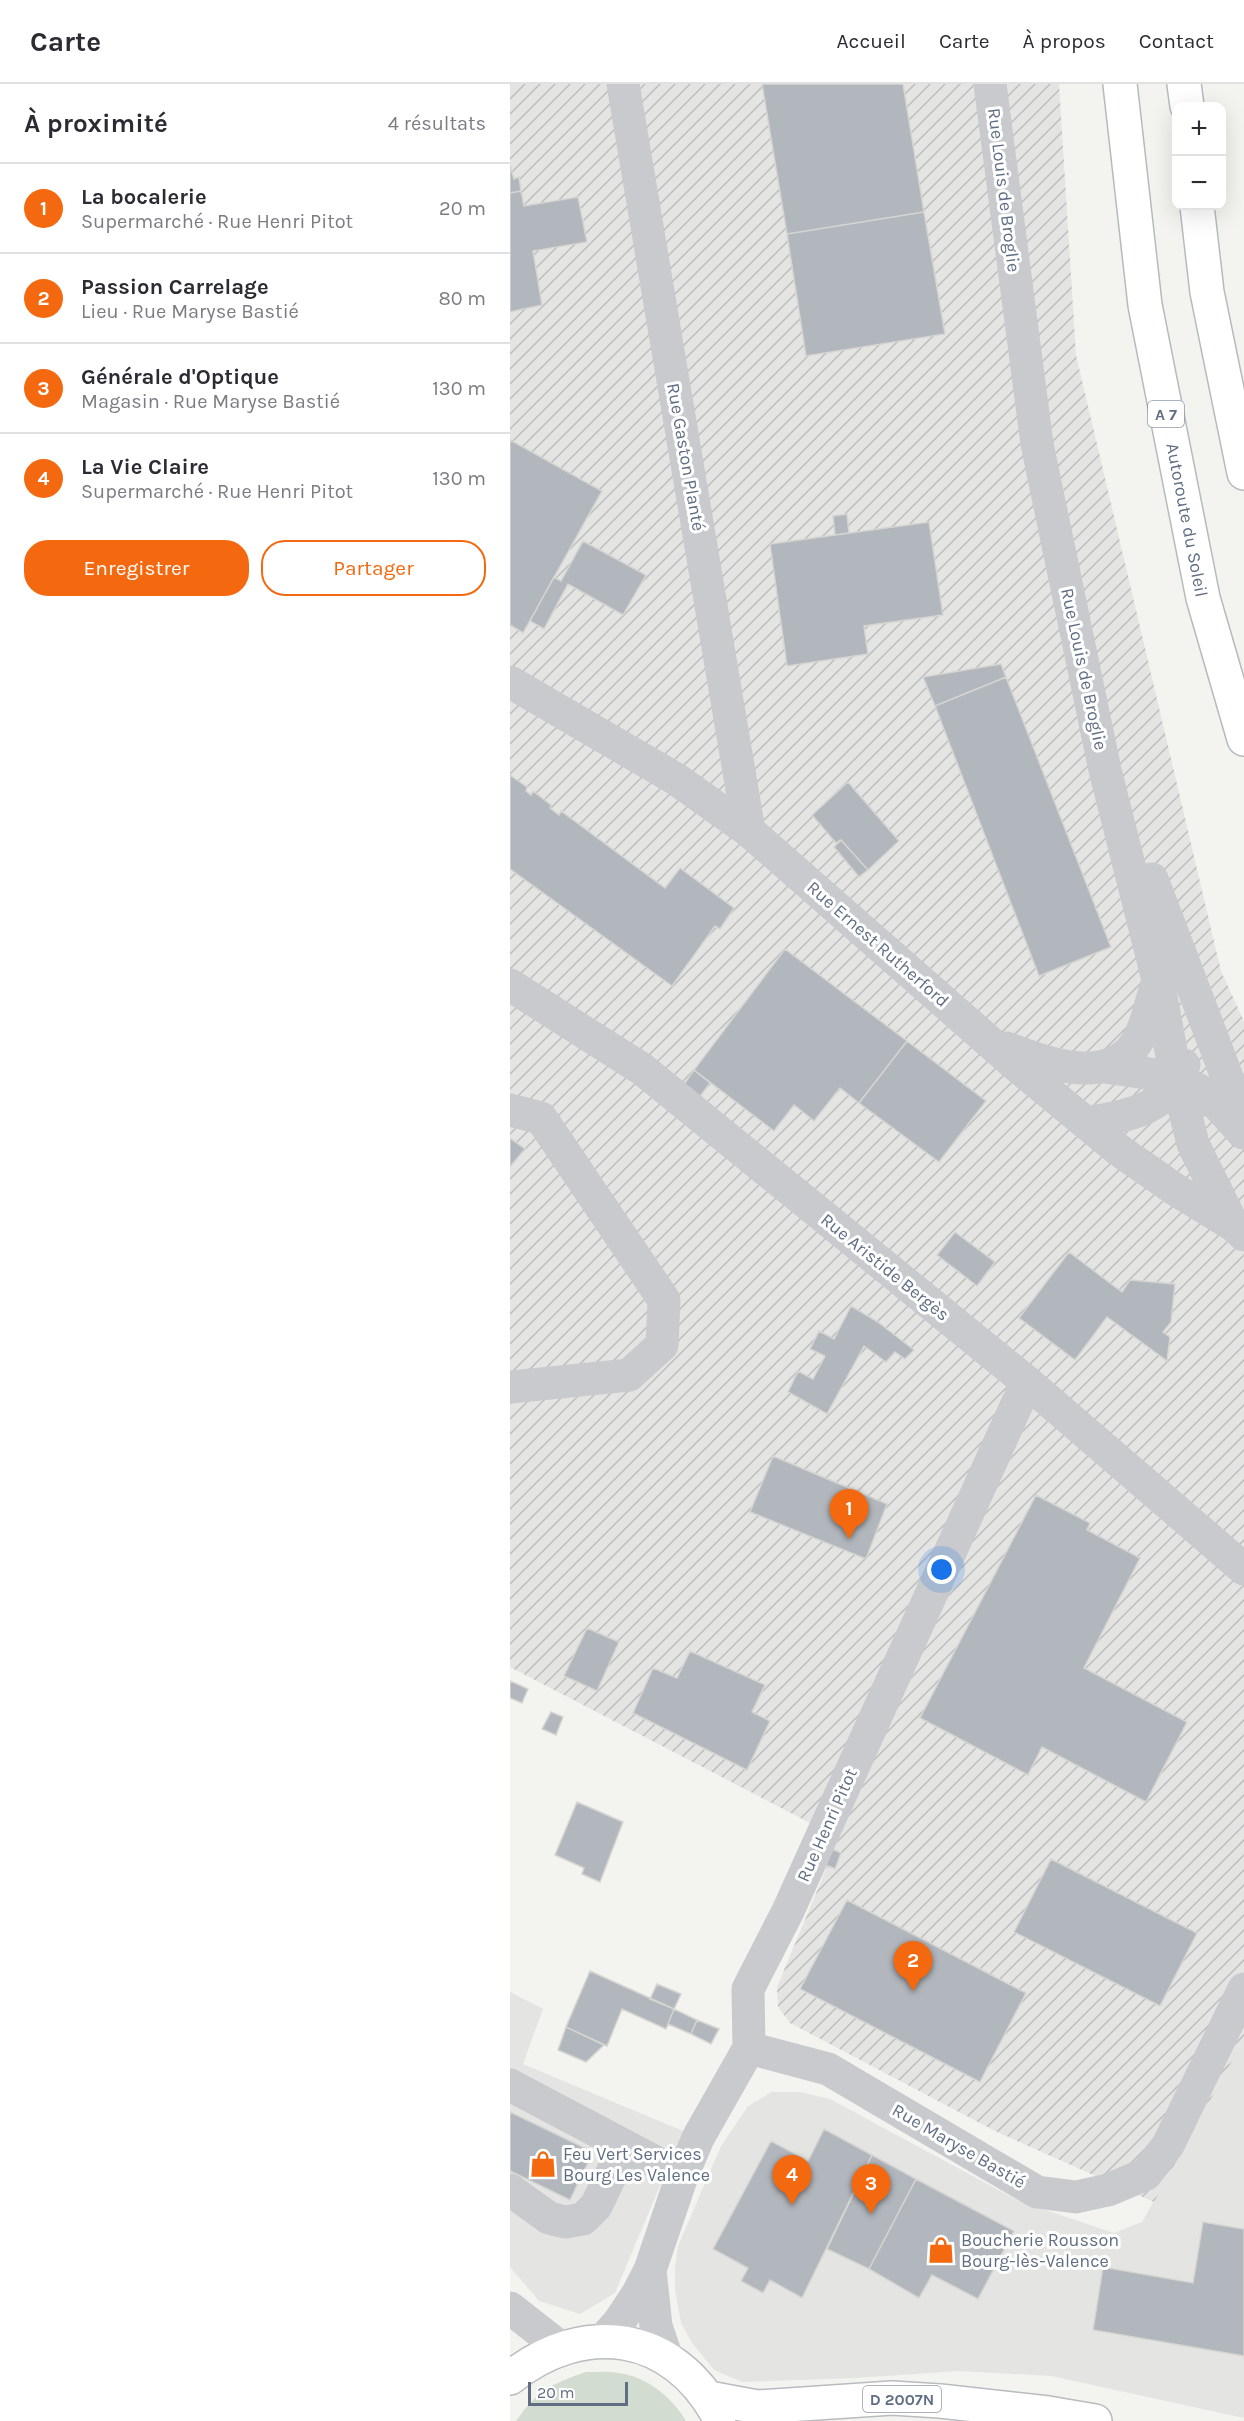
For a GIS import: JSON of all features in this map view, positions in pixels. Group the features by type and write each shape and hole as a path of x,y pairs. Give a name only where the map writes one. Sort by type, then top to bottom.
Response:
{"main road":[{"name":"Autoroute du Soleil","path":"1120,84 1145,305 1203,598 1244,739"},
{"path":"1184,84 1186,102"},
{"path":"1197,210 1207,292 1244,473"},
{"path":"510,2378 534,2360 561,2348 602,2341 635,2345 667,2359 690,2376 715,2410"},
{"name":"D 2007N","path":"715,2410 892,2398 1048,2413 1095,2421"}],"street":[{"name":"Rue Gaston Planté","path":"623,84 749,831"},
{"name":"Rue Louis de Broglie","path":"990,84 1037,444 1105,770 1158,980 1193,1144 1239,1230"},
{"name":"Rue Ernest Rutherford","path":"510,682 676,779 749,831 988,1040 1120,1151 1239,1230"},
{"path":"1105,770 1117,779 1126,797 1158,900 1244,1122"},
{"path":"1105,1066 1129,1052 1144,1027 1158,980"},
{"name":"Rue Aristide Bergès","path":"510,985 642,1069 1027,1382 1244,1569"},
{"path":"1086,1123 1131,1114 1163,1098 1178,1082 1201,1010"},
{"path":"988,1040 1065,1068 1105,1066 1150,1074 1178,1082 1205,1094 1244,1134"},
{"path":"510,1110 541,1118 664,1300 662,1345 628,1376 510,1386"},
{"name":"Rue Henri Pitot","path":"749,2048 748,1989 788,1911 1027,1382"},
{"name":"Rue Maryse Bastié","path":"749,2048 828,2069 1037,2192 1076,2197 1108,2190 1146,2174 1168,2145 1244,1989"},
{"path":"602,2341 619,2322 650,2270 682,2176 698,2138 749,2048"},
{"path":"510,2085 682,2176"},
{"path":"510,2190 549,2218 565,2222 583,2219 596,2206 625,2146"},
{"path":"650,2270 656,2326 667,2359"},
{"path":"510,2308 561,2348"}],"shaded area":[{"path":"510,84 1059,84 1076,355 1221,971 1244,1021 1244,2044 1242,2043 1154,2202 995,2131 790,2023 778,2007 777,1987 839,1838 510,1667"},
{"path":"510,1992 543,2009 523,2064 683,2131 615,2293 580,2314 539,2301 510,2267"},
{"path":"1242,2043 1244,2044 1244,2418 1051,2376 958,2371 857,2378 742,2382 714,2370 692,2343 681,2323 675,2290 678,2246 721,2146 748,2106 772,2092 800,2092 830,2099 1019,2201 1114,2233 1142,2222"},
{"path":"586,2372 615,2372 639,2379 666,2396 686,2421 516,2421 538,2395 563,2380"}],"building":[{"path":"762,84 903,84 924,212 787,234"},
{"path":"510,165 514,179 519,177 521,191 510,193"},
{"path":"521,191 524,206 578,197 587,242 533,251 542,305 510,312 510,193"},
{"path":"924,212 945,334 806,356 787,234"},
{"path":"510,440 602,491 523,633 510,625"},
{"path":"847,514 849,533 835,535 833,516"},
{"path":"929,522 943,615 864,626 868,654 787,666 770,544"},
{"path":"583,541 646,575 623,615 568,584 544,629 530,621 554,577 561,581"},
{"path":"1001,664 1006,677 935,706 923,677"},
{"path":"1006,677 1111,947 1039,976 935,706"},
{"path":"510,775 527,787 526,791 531,795 533,791 551,805 550,808 559,815 561,811 665,888 680,868 734,908 720,929 715,926 672,986 510,869"},
{"path":"848,782 899,841 868,870 841,840 836,843 812,815"},
{"path":"841,840 868,870 859,877 834,847"},
{"path":"785,949 907,1041 859,1103 840,1088 814,1121 794,1105 774,1131 694,1070"},
{"path":"907,1041 986,1101 939,1162 859,1103"},
{"path":"694,1070 710,1083 698,1099 682,1087"},
{"path":"510,1138 525,1149 510,1167"},
{"path":"955,1232 995,1262 977,1286 937,1255"},
{"path":"1069,1252 1122,1292 1130,1280 1175,1284 1171,1322 1163,1332 1170,1337 1167,1361 1107,1317 1075,1360 1019,1318"},
{"path":"851,1306 878,1322 914,1350 905,1359 895,1352 886,1362 864,1346 827,1414 788,1392 798,1371 813,1379 825,1356 810,1349 819,1331 834,1339"},
{"path":"773,1456 887,1504 866,1559 750,1512"},
{"path":"1036,1495 1090,1523 1087,1530 1140,1558 1084,1668 1187,1722 1146,1802 1042,1747 1028,1775 920,1718"},
{"path":"587,1628 619,1642 597,1691 564,1676"},
{"path":"690,1651 765,1685 752,1712 770,1721 747,1770 633,1713 653,1668 677,1678"},
{"path":"510,1681 528,1689 522,1703 510,1698"},
{"path":"551,1712 563,1717 556,1735 542,1729"},
{"path":"577,1802 623,1822 600,1882 582,1874 584,1868 555,1855"},
{"path":"832,1849 841,1853 835,1869 826,1865"},
{"path":"1051,1859 1197,1933 1160,2006 1014,1932"},
{"path":"847,1900 1026,1993 980,2082 800,1989"},
{"path":"590,1971 674,2009 666,2029 622,2009 607,2046 566,2027"},
{"path":"657,1984 681,1994 674,2009 650,1999"},
{"path":"674,2009 697,2020 691,2034 668,2024"},
{"path":"697,2020 719,2029 711,2044 691,2034"},
{"path":"566,2027 604,2045 586,2062 558,2050"},
{"path":"510,2112 593,2152 570,2200 510,2171"},
{"path":"824,2129 872,2155 802,2298 770,2280 763,2293 741,2281 748,2268 713,2249 771,2141 808,2161"},
{"path":"872,2155 916,2179 869,2269 827,2249"},
{"name":"Boucherie Rousson Bourg-lès-Valence","path":"916,2179 1014,2231 978,2299 932,2275 919,2298 869,2269"},
{"path":"1203,2222 1244,2229 1244,2356 1093,2330 1103,2267 1193,2283"}],"place":[{"name":"La bocalerie","path":"849,1539"},
{"name":"Passion Carrelage","path":"913,1991"},
{"name":"Feu Vert Services Bourg Les Valence","path":"543,2164"},
{"name":"La Vie Claire","path":"792,2205"},
{"name":"Générale d'Optique","path":"871,2214"},
{"name":"Boucherie Rousson Bourg-lès-Valence","path":"941,2250"}]}
